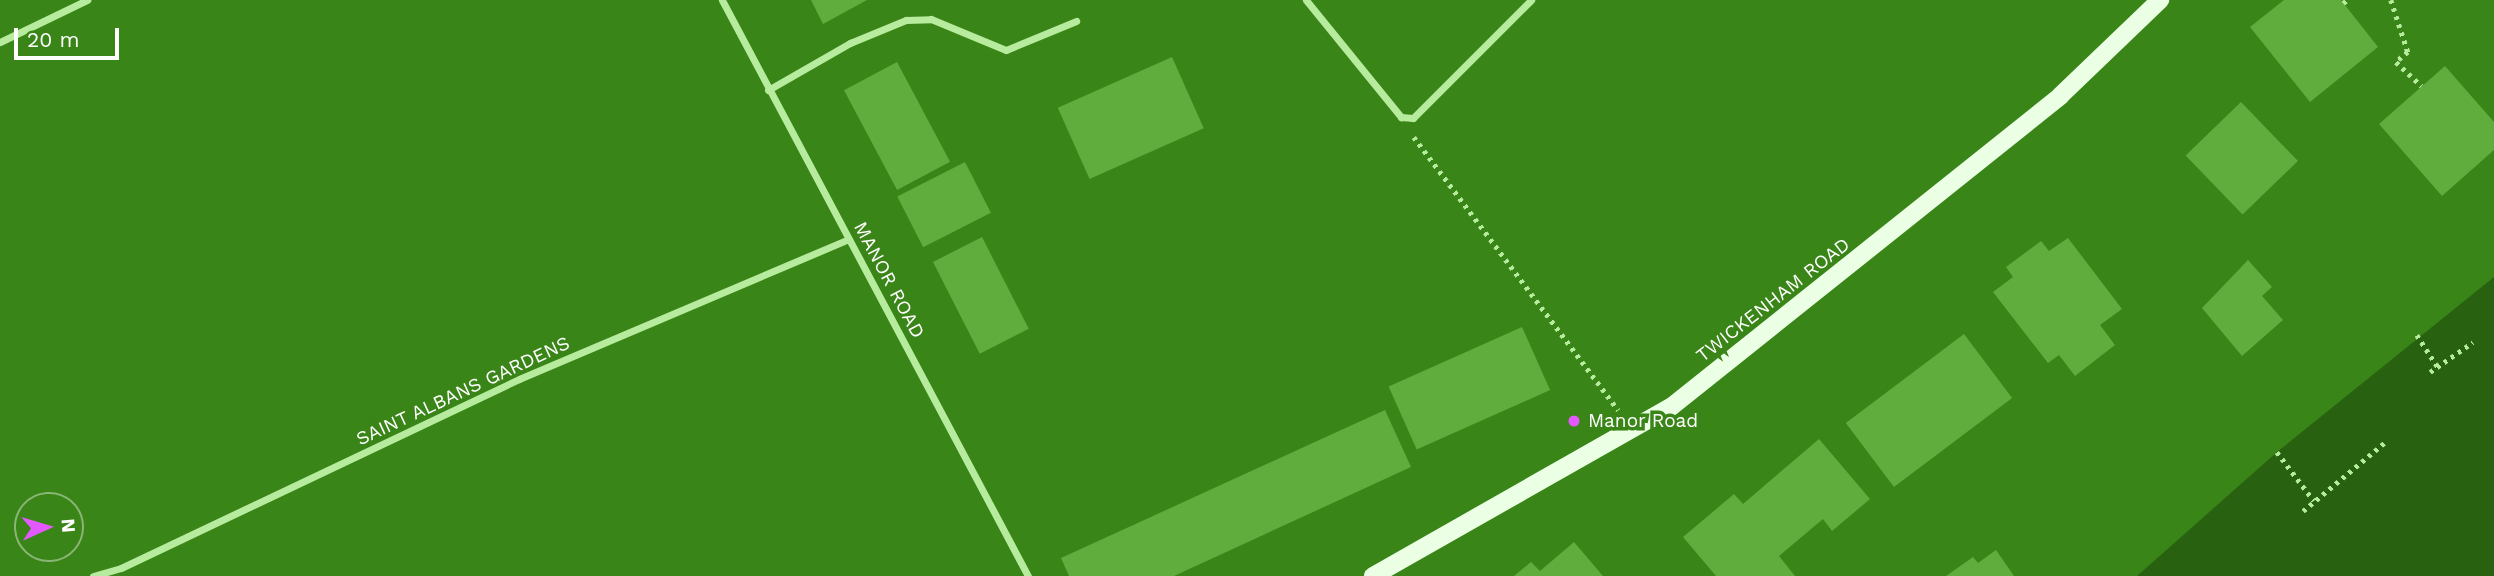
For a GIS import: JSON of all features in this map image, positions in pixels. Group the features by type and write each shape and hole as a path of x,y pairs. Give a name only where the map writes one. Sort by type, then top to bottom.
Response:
{"main road":[{"name":"TWICKENHAM ROAD","path":"1373,576 1671,407 2060,96 2160,0"}],"street":[{"path":"0,42 88,0"},
{"name":"MANOR ROAD","path":"722,0 1028,576"},
{"path":"1306,0 1401,117 1413,118 1531,0"},
{"path":"768,90 850,43 906,20 931,19 1006,50 1076,21"},
{"name":"SAINT ALBANS GARDENS","path":"93,576 121,568 519,379 849,239"}],"path":[{"path":"2391,0 2408,52 2396,62 2422,86"},
{"path":"1413,118 1415,141 1631,428"},
{"path":"2417,335 2438,367"},
{"path":"2430,372 2473,342"},
{"path":"2303,511 2384,443"},
{"path":"2277,452 2314,501"}],"shaded area":[{"path":"2494,277 2494,576 2137,576 2277,452"}],"building":[{"path":"811,0 867,0 823,24"},
{"path":"2284,0 2341,0 2378,47 2310,102 2250,27"},
{"path":"1172,57 1204,128 1090,179 1058,108"},
{"path":"897,62 950,162 897,190 844,90"},
{"path":"2445,66 2494,122 2494,150 2442,196 2379,124"},
{"path":"2241,102 2298,161 2243,214 2186,155"},
{"path":"965,162 991,213 923,247 897,197"},
{"path":"982,237 1029,329 980,354 933,262"},
{"path":"2068,238 2122,309 2100,325 2115,345 2075,376 2059,355 2048,363 1993,292 2013,277 2006,267 2041,241 2049,251"},
{"path":"2248,260 2272,287 2262,296 2283,320 2242,356 2202,308"},
{"path":"1522,327 1550,390 1417,449 1389,386"},
{"path":"1964,334 2012,398 1894,487 1846,423"},
{"path":"1385,410 1411,467 1174,576 1069,576 1061,558"},
{"path":"1819,439 1870,499 1832,531 1823,519 1779,556 1795,576 1716,576 1683,537 1734,494 1743,504"},
{"path":"1574,542 1603,576 1514,576 1531,562 1540,571"},
{"path":"1996,550 2014,576 1946,576 1973,557 1978,563"}],"place":[{"name":"Manor Road","path":"1574,421"}]}
